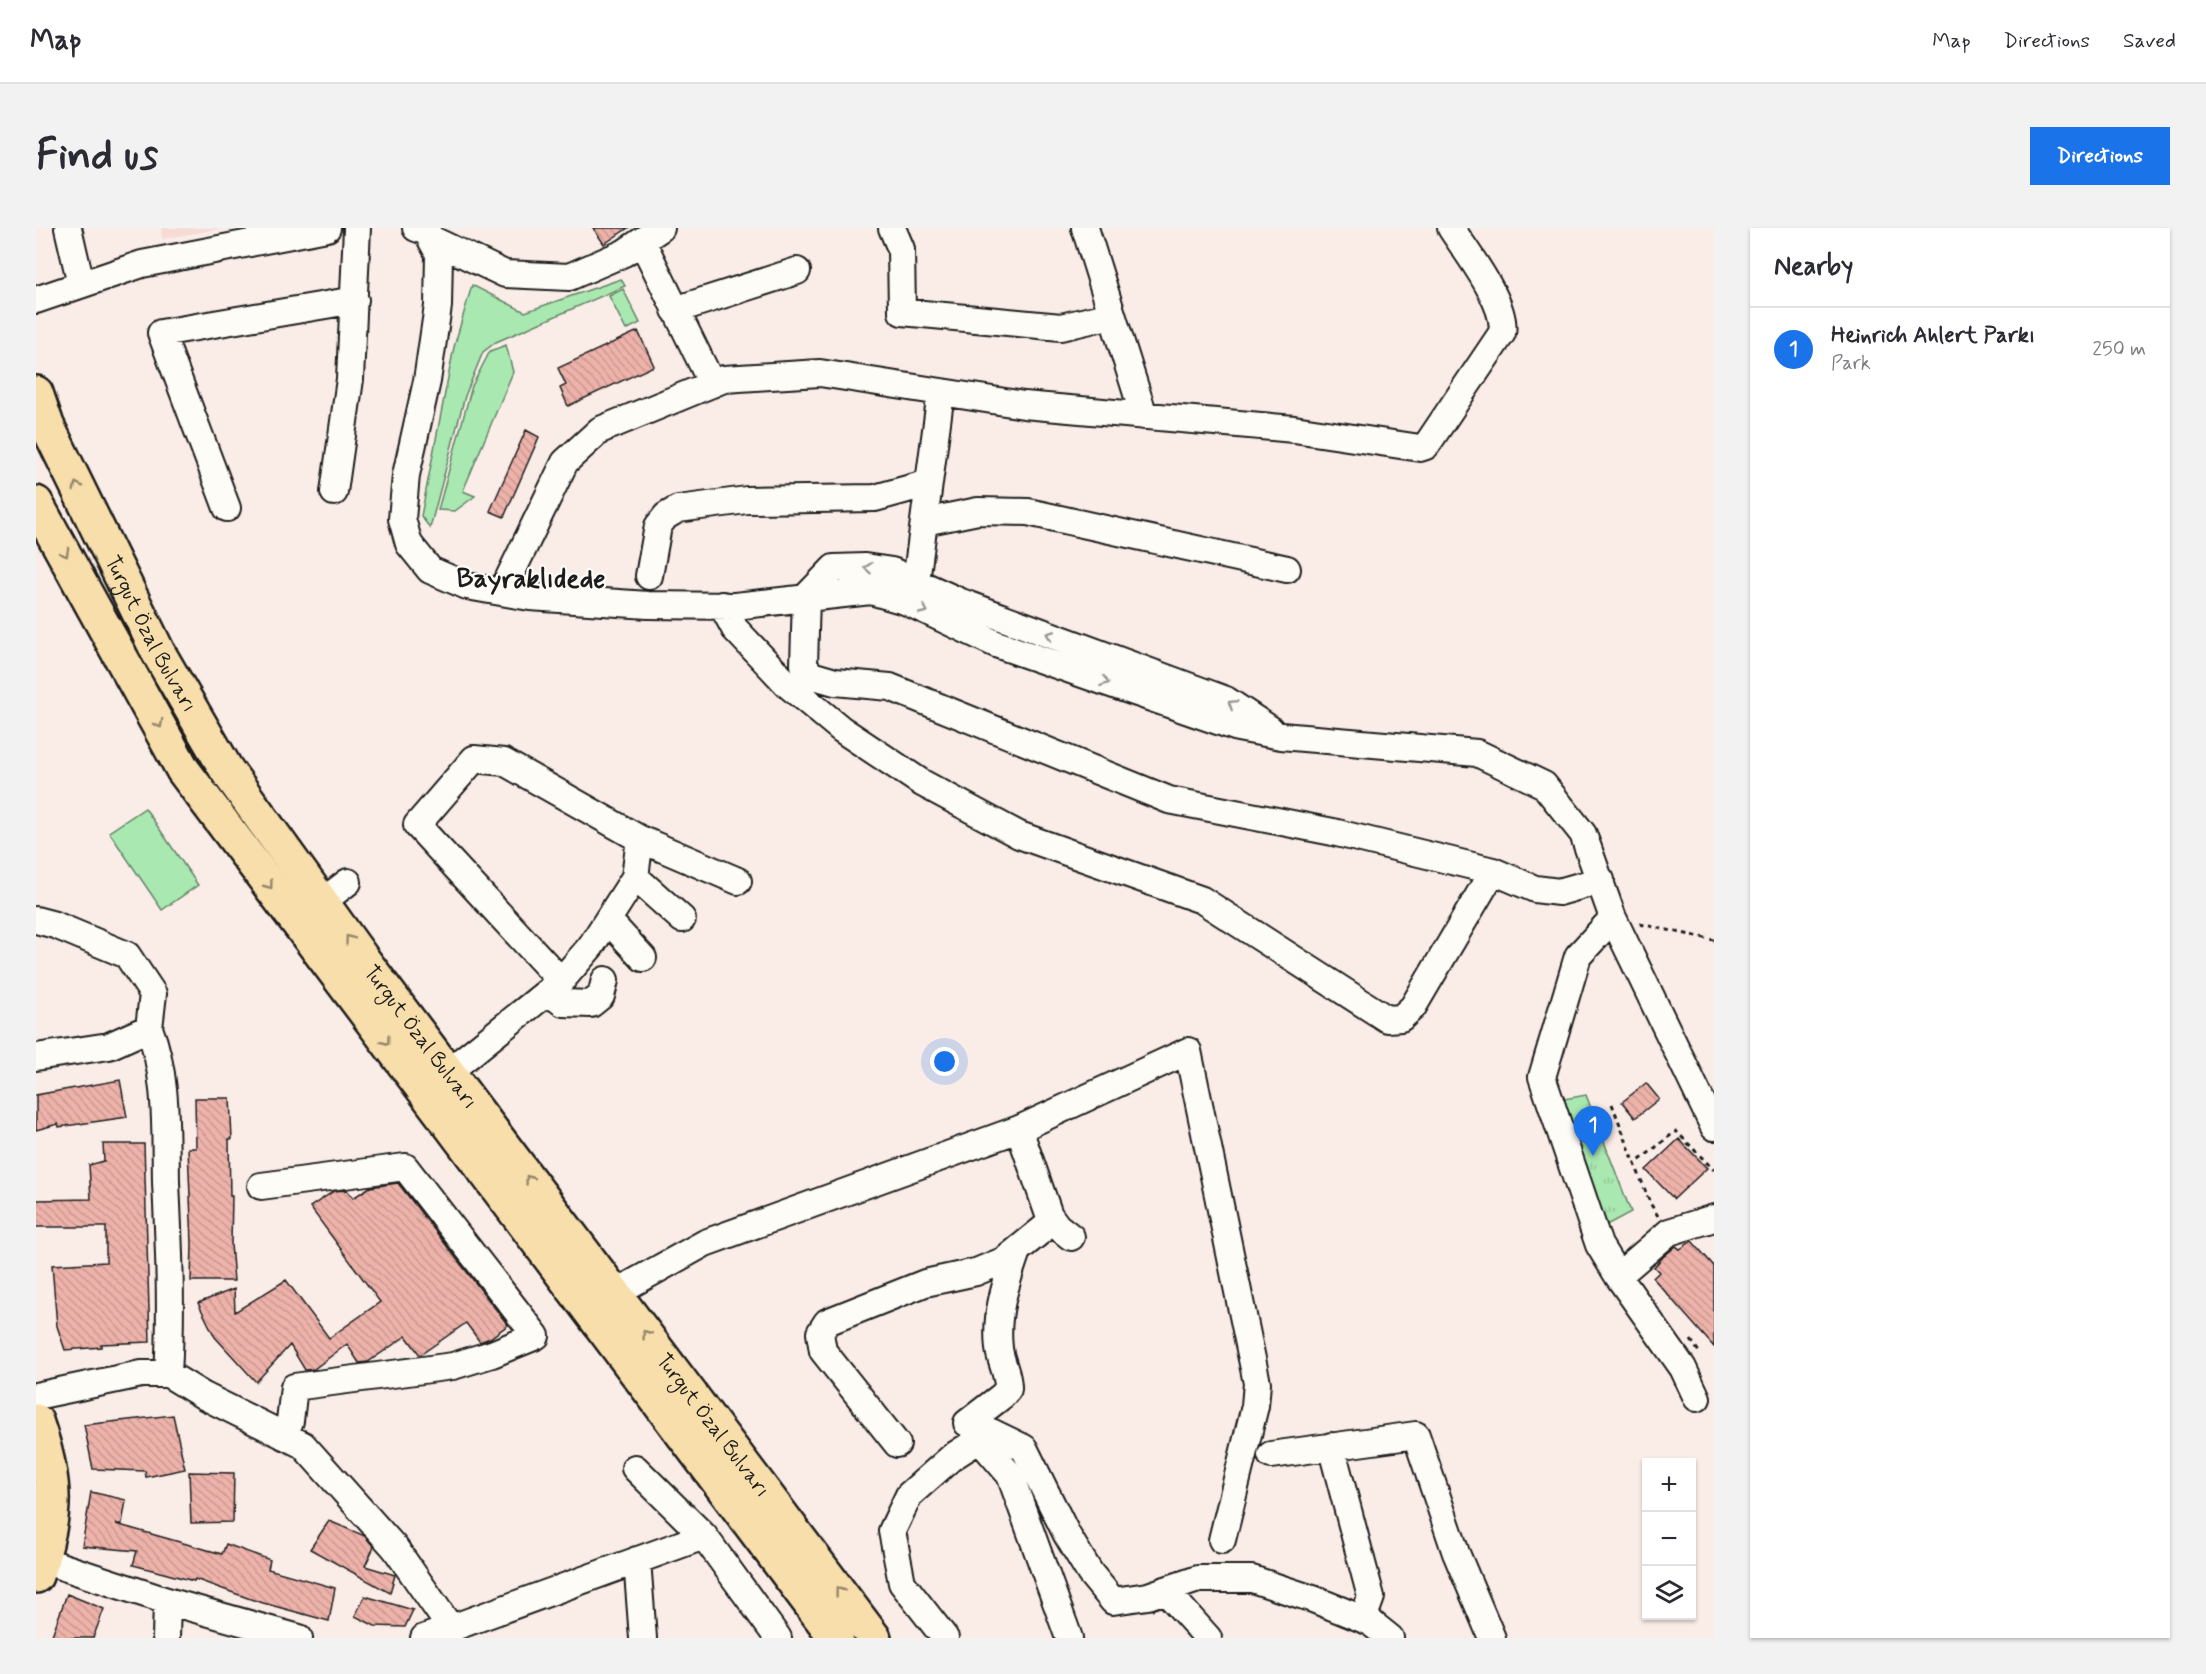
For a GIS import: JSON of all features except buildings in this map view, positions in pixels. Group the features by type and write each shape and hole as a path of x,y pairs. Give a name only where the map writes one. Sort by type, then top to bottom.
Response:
{"main road":[{"name":"Turgut Özal Bulvarı","path":"36,393 47,425 158,652 226,769 448,1072 874,1638"},
{"name":"Turgut Özal Bulvarı","path":"36,502 183,770 836,1638"},
{"path":"36,1421 46,1449 54,1499 44,1522 38,1565"}],"street":[{"path":"68,228 81,284"},
{"path":"36,300 142,264 327,228"},
{"path":"334,492 350,379 357,228"},
{"path":"892,228 901,249 902,312 1061,327 1112,315"},
{"path":"1084,228 1144,416"},
{"path":"502,592 565,462 600,430 724,379 820,373 1024,405 1294,429 1420,448 1426,446 1502,333 1503,327 1498,305 1451,228"},
{"path":"423,234 505,274 569,277 624,254 651,235 675,310 711,384"},
{"path":"423,234 439,254 438,306 427,381 406,475 402,519 409,544 430,570 467,586 530,597 589,601 722,605 871,591 904,601 996,644 1238,728 1281,736 1477,753 1544,785 1583,834 1613,918 1714,1127"},
{"path":"675,310 797,271"},
{"path":"227,508 161,333 355,300"},
{"path":"916,582 941,392"},
{"path":"649,576 658,526 666,516 678,509 747,500 875,498 929,483"},
{"path":"924,522 978,511 1028,512 1287,568"},
{"path":"1281,736 1226,700 961,602 892,571 865,567 834,568 806,597 804,665 811,675 835,682 890,687 1169,800 1333,832 1493,871 1535,889 1559,892 1600,880"},
{"path":"722,605 735,629 788,685 841,729 922,783 1019,836 1202,900 1387,1019 1401,1018 1413,1007 1493,871"},
{"path":"605,980 599,999 586,1006 563,1003 555,986 417,825 474,759 504,762 640,839 738,881"},
{"path":"448,1072 555,986 591,946 635,877 640,839"},
{"path":"635,877 682,919"},
{"path":"322,902 348,882"},
{"path":"1613,918 1578,956 1542,1077 1599,1245 1683,1368 1697,1398"},
{"path":"36,920 55,925 127,955 153,994 149,1028 158,1051 164,1099 171,1325 168,1374"},
{"path":"608,920 643,958"},
{"path":"36,1057 109,1046 149,1028"},
{"path":"615,1293 705,1243 1019,1129 1188,1051 1257,1383 1255,1406 1222,1540"},
{"path":"897,1444 823,1351 820,1333 827,1322 925,1283 976,1272 1005,1260 1017,1251 1062,1229 1019,1129"},
{"path":"261,1186 405,1167 537,1336 492,1354 453,1366 294,1387 290,1421 284,1436"},
{"path":"1618,1276 1669,1232 1714,1218"},
{"path":"945,1638 902,1583 892,1531 909,1495 952,1457 1008,1389 999,1349 998,1319 1003,1293 1017,1251"},
{"path":"36,1396 141,1374 168,1374 204,1396 303,1445 395,1548 464,1631"},
{"path":"973,1431 991,1432 1024,1448 1067,1535 1090,1573 1113,1601 1148,1596 1198,1579 1252,1579 1313,1599 1363,1620 1390,1638"},
{"path":"973,1431 1010,1475 1069,1638"},
{"path":"1271,1455 1416,1435 1456,1553 1491,1638"},
{"path":"1331,1446 1371,1597 1363,1620"},
{"path":"635,1468 704,1536 778,1638"},
{"path":"424,1638 464,1631 638,1560 704,1536"},
{"path":"638,1560 643,1638"},
{"path":"38,1565 299,1638"},
{"path":"1165,1590 1208,1638"},
{"path":"166,1638 167,1601"}],"path":[{"path":"1613,918 1714,940"},
{"path":"1612,1104 1650,1203 1669,1232"},
{"path":"1635,1164 1676,1131 1714,1170"},
{"path":"1684,1331 1703,1359"}],"shaded area":[{"path":"161,228 224,228 162,239"}],"green space":[{"path":"621,279 625,286 496,342 483,352 465,396 430,528 421,516 454,347 472,285 525,312"},
{"path":"623,289 640,323 626,330 609,296"},
{"path":"506,345 513,372 463,491 475,496 455,511 438,510 472,386 490,351"},
{"path":"145,808 198,885 162,910 109,832"},
{"path":"1586,1095 1631,1212 1601,1228 1558,1100"}],"place":[{"name":"Heinrich Ahlert Parkı","path":"1593,1156"}],"district":[{"name":"Bayraklıdede","path":"531,578"}]}
